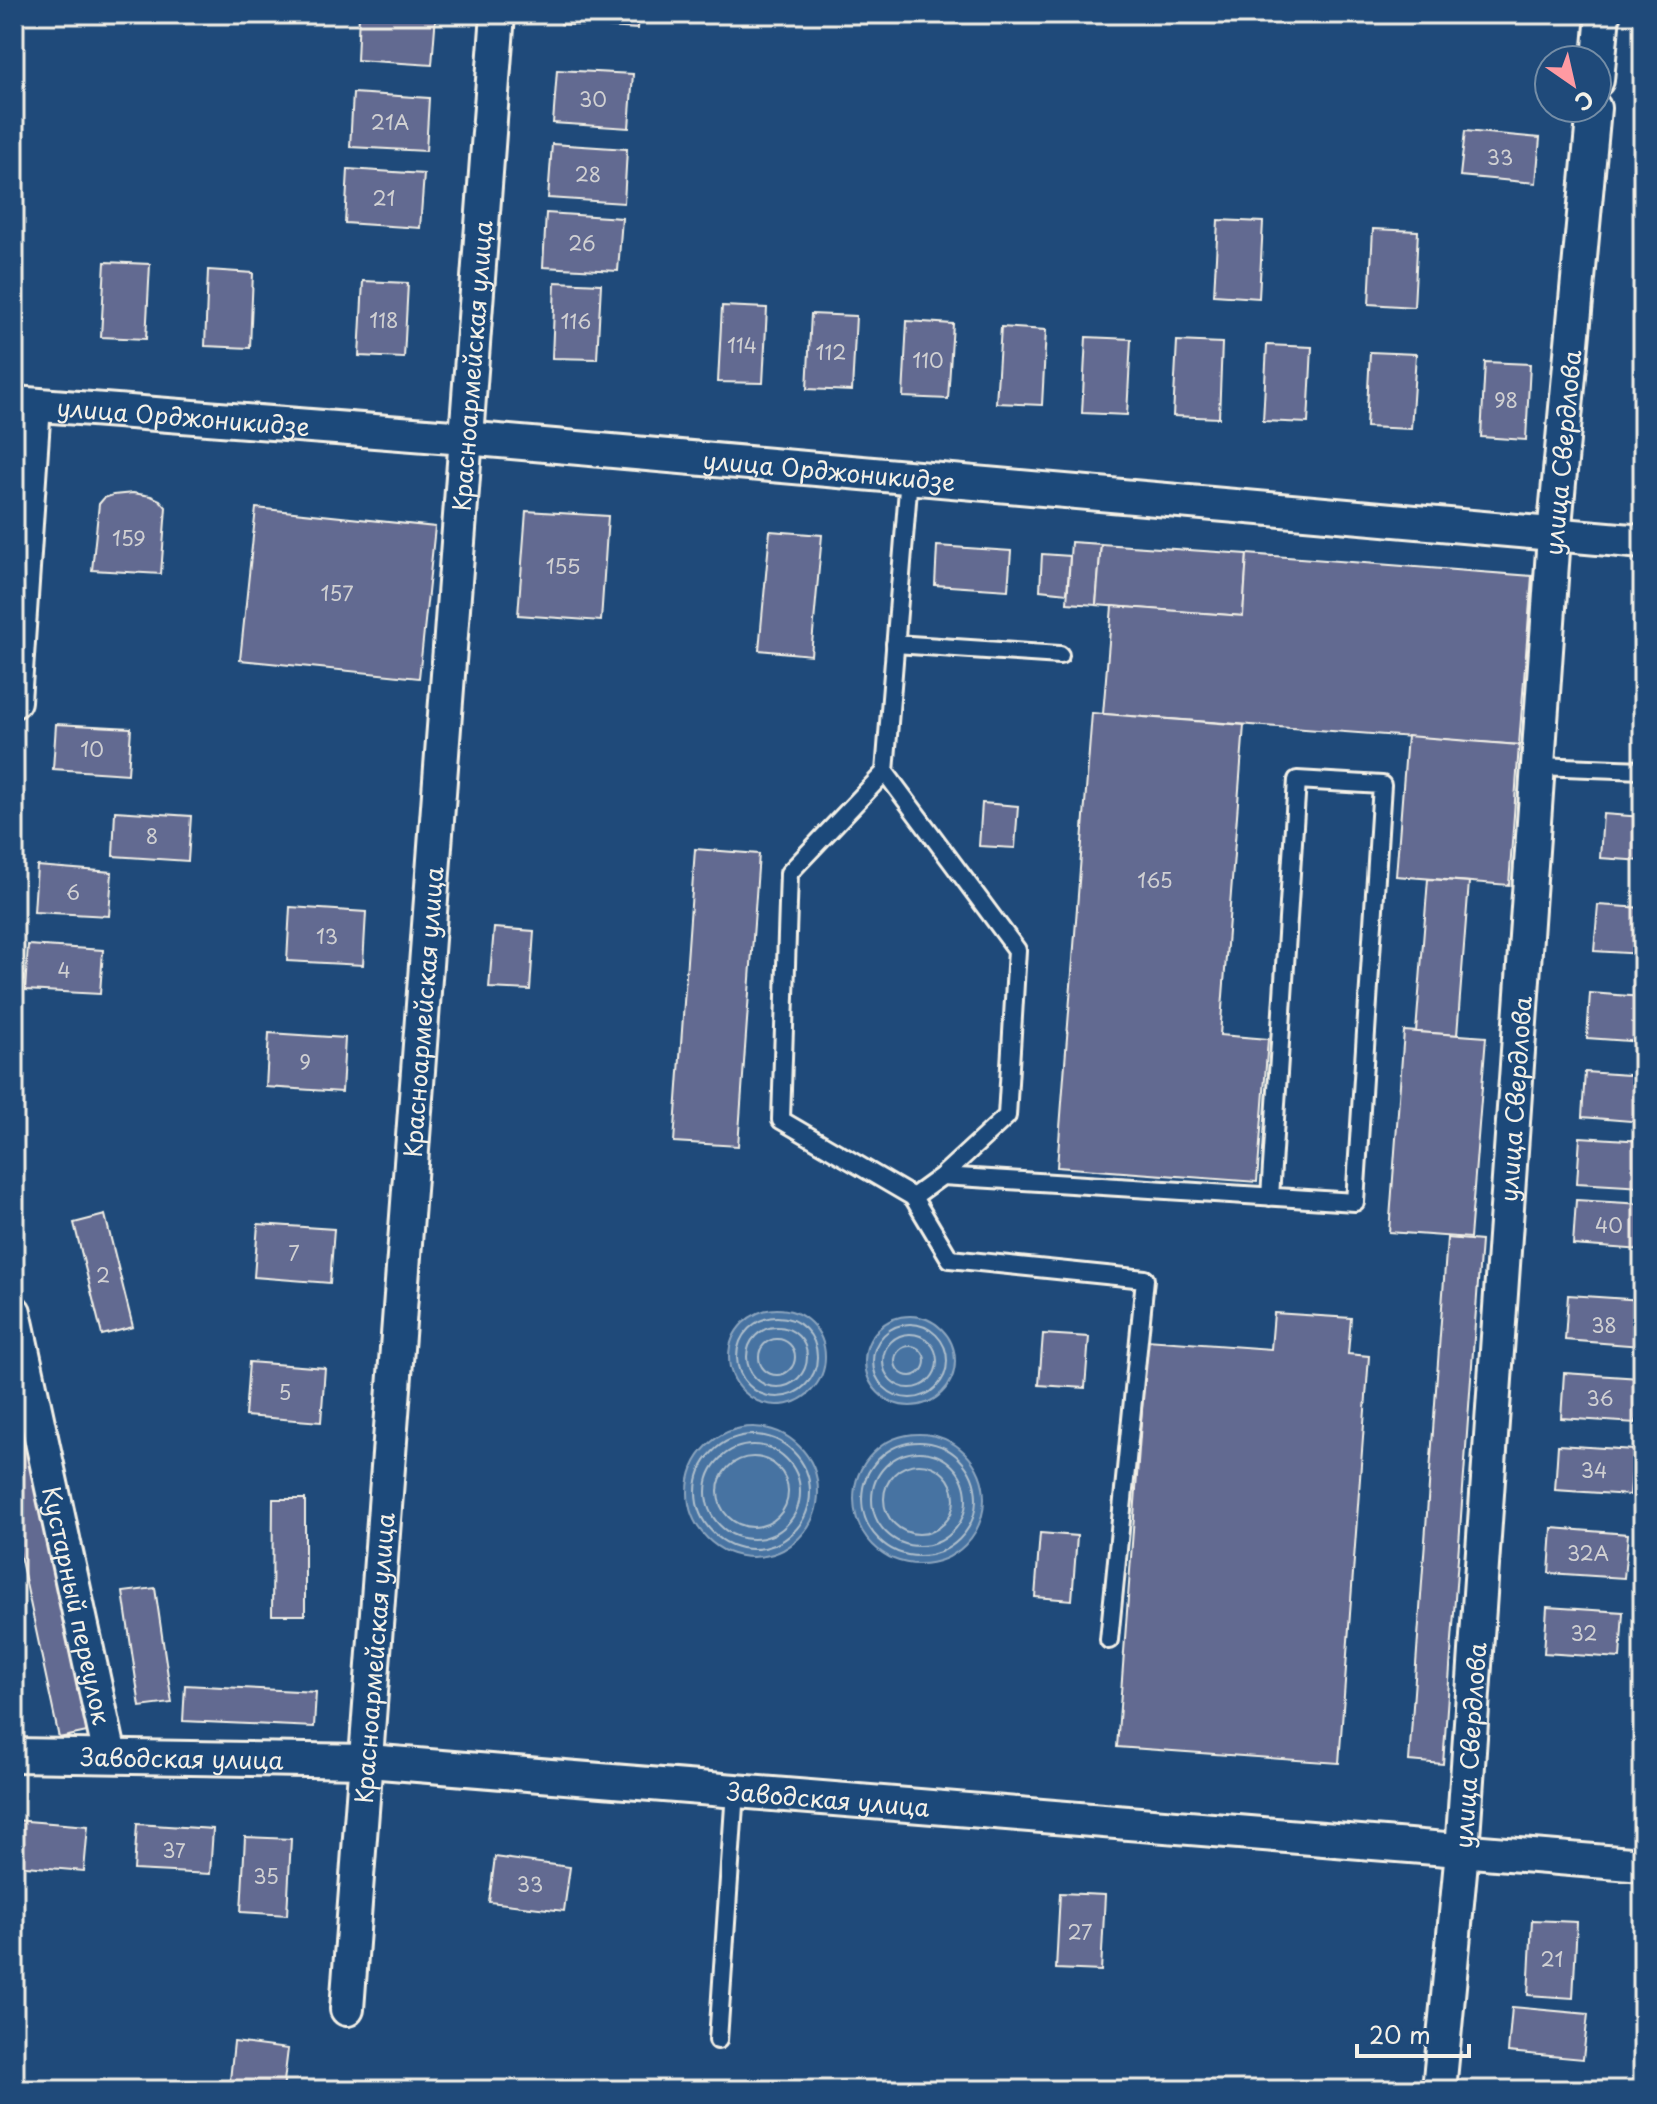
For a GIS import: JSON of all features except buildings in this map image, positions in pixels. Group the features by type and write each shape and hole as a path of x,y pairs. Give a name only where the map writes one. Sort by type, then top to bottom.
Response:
{"street":[{"name":"Красноармейская улица","path":"347,2009 498,14"},
{"path":"1600,44 1603,14"},
{"name":"улица Свердлова","path":"1439,2090 1462,1851 1554,536 1593,124"},
{"name":"улица Орджоникидзе","path":"24,404 465,438 1643,542"},
{"path":"14,701 24,404"},
{"name":"Кустарный переулок","path":"14,1312 110,1756"},
{"name":"Заводская улица","path":"14,1755 368,1761 1643,1865"}],"lane":[{"path":"909,477 885,772 789,873 781,1120 913,1197 950,1259 1145,1279 1109,1640"},
{"path":"895,644 1060,655"},
{"path":"1538,766 1643,770"},
{"path":"885,772 1017,950 1007,1116 942,1176 913,1197"},
{"path":"942,1176 1270,1197 1355,1202 1382,785 1297,780 1270,1197"},
{"path":"718,2040 735,1791"}],"water":[{"path":"777,1309 795,1313 811,1323 821,1339 825,1357 821,1375 811,1391 795,1401 777,1405 759,1401 743,1391 733,1375 729,1357 733,1339 743,1323 759,1313"},
{"path":"910,1316 927,1319 942,1329 952,1344 955,1361 952,1378 942,1393 927,1403 910,1406 893,1403 878,1393 868,1378 865,1361 868,1344 878,1329 893,1319"},
{"path":"753,1427 778,1432 799,1446 813,1467 818,1492 813,1517 799,1538 778,1552 753,1557 728,1552 707,1538 693,1517 688,1492 693,1467 707,1446 728,1432"},
{"path":"919,1434 944,1439 965,1453 979,1474 984,1499 979,1524 965,1545 944,1559 919,1564 894,1559 873,1545 859,1524 854,1499 859,1474 873,1453 894,1439"}]}
